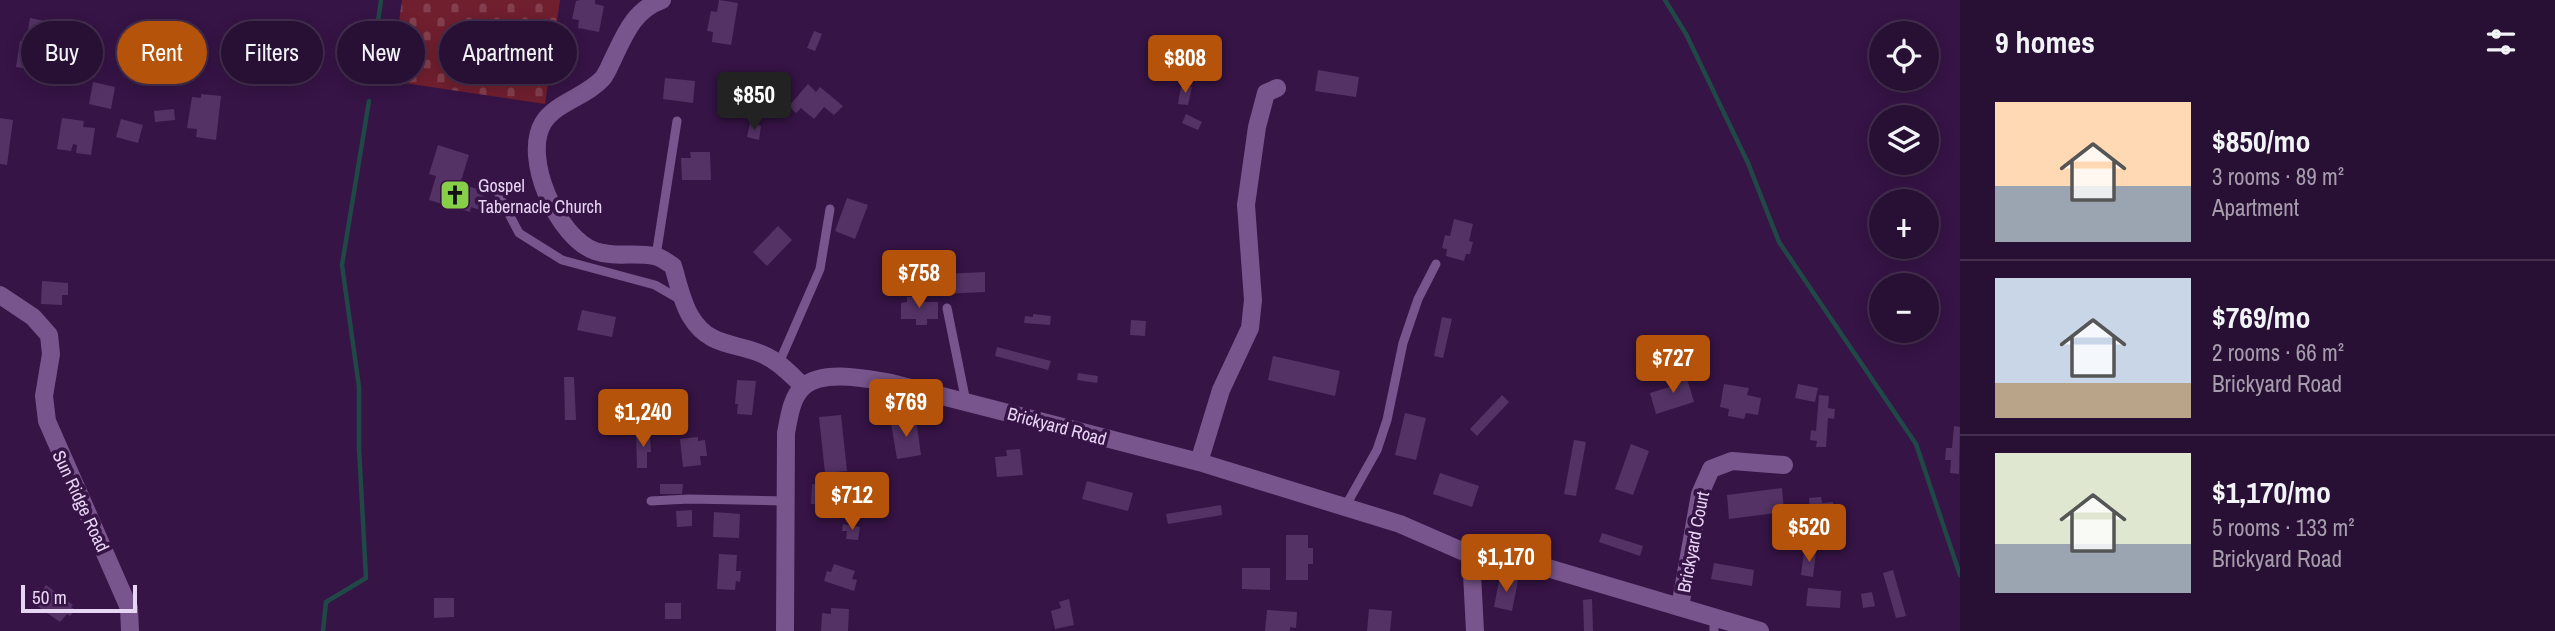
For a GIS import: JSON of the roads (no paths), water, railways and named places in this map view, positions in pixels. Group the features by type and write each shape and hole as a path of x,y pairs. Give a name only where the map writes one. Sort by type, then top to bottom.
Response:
{"street":[{"path":"662,0 652,4 633,19 604,77 578,98 556,109 543,122 537,151 553,210 568,232 594,251 656,256 673,266 690,316 706,334 733,347 762,354 779,363 803,386 791,407 786,433 785,631"},
{"path":"1199,462 1222,390 1250,328 1253,300 1246,205 1257,127 1266,93 1277,88"},
{"name":"Sun Ridge Road","path":"0,295 33,317 50,335 51,354 44,396 47,421 129,608 130,631"},
{"name":"Brickyard Road","path":"803,386 826,378 850,376 891,383 1199,462 1400,524 1471,555"},
{"name":"Brickyard Court","path":"1679,607 1700,494 1711,469 1732,461 1784,465"},
{"path":"1475,631 1471,555 1497,553 1679,607 1714,624 1760,631"}],"lane":[{"path":"656,256 677,121"},
{"path":"499,195 519,233 562,260 655,285 686,303"},
{"path":"779,363 820,269 830,209"},
{"path":"1345,507 1377,450 1387,420 1403,342 1418,299 1436,264"},
{"path":"947,308 966,402"},
{"path":"651,501 785,501"}],"waterway":[{"path":"378,21 381,0"},
{"path":"1665,0 1686,34 1748,163 1779,242 1916,444 1960,575"},
{"path":"323,631 326,602 366,578 359,448 359,387 342,265 369,101"}],"place":[{"name":"Gospel Tabernacle Church","path":"455,195"}]}
